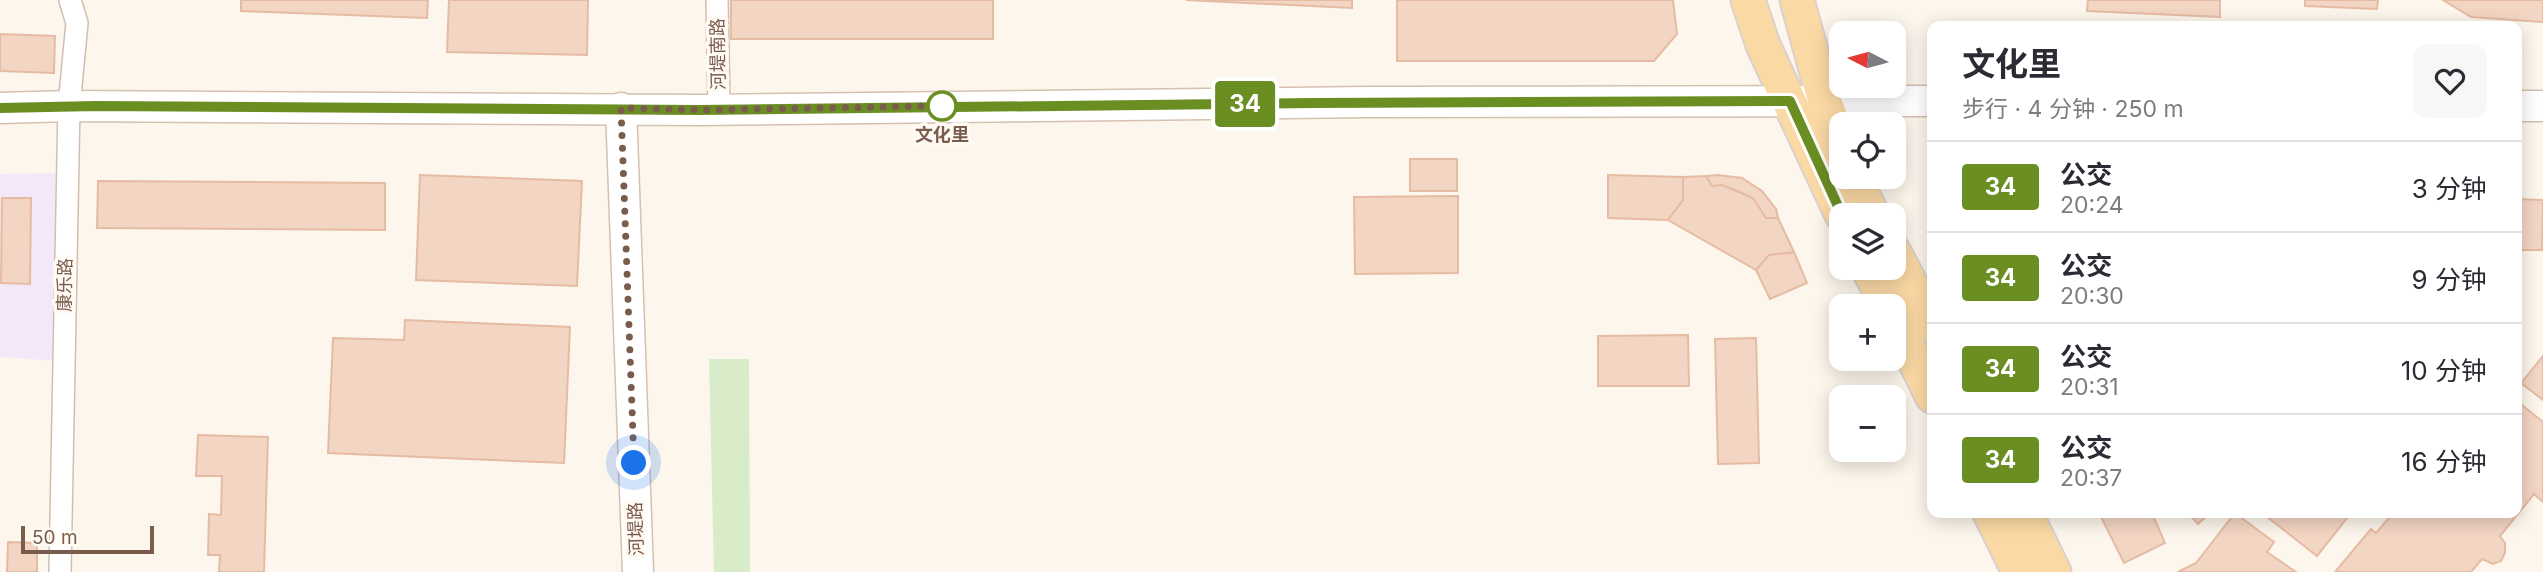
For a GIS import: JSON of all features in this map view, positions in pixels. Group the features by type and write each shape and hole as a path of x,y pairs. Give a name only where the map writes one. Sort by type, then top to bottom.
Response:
{"main road":[{"path":"1748,0 1763,45 1837,203"},
{"path":"1797,0 1829,113"},
{"path":"0,108 710,109 1927,101"},
{"path":"2522,106 2543,106"},
{"name":"河堤路","path":"621,108 638,572"},
{"path":"1906,275 1927,316"},
{"path":"1906,343 1927,386"},
{"path":"1993,518 2020,572"},
{"path":"2027,518 2054,572"}],"street":[{"name":"康乐路","path":"60,572 69,106 77,23 70,0"},
{"name":"河堤南路","path":"710,109 717,0"}],"shaded area":[{"path":"55,173 57,361 0,357 0,174"}],"green space":[{"path":"709,359 749,359 750,572 714,572"}],"building":[{"path":"241,0 428,0 427,18 241,11"},
{"path":"449,0 588,0 587,55 447,52"},
{"path":"731,0 993,0 993,39 731,39"},
{"path":"1186,0 1352,0 1352,8"},
{"path":"1397,0 1673,0 1677,34 1654,61 1397,61"},
{"path":"2088,0 2220,0 2220,17 2087,11"},
{"path":"2305,0 2378,0 2377,9 2305,6"},
{"path":"2443,0 2543,0 2543,22 2471,17"},
{"path":"0,34 55,36 54,73 0,71"},
{"path":"1410,159 1457,159 1457,191 1410,191"},
{"path":"420,175 582,181 577,286 416,280"},
{"path":"1608,175 1683,177 1683,200 1668,220 1608,218"},
{"path":"1706,176 1742,178 1762,191 1776,209 1778,218 1766,218 1753,198 1722,185 1712,186"},
{"path":"1706,176 1712,186 1722,185 1753,198 1766,218 1778,218 1794,252 1769,255 1756,270 1668,220 1683,200 1683,177"},
{"path":"98,181 385,183 385,230 97,228"},
{"path":"1458,196 1458,273 1355,274 1354,197"},
{"path":"2,198 31,198 30,284 1,283"},
{"path":"2522,199 2543,200 2542,250 2522,250"},
{"path":"1794,252 1807,283 1770,299 1756,270 1769,255"},
{"path":"405,320 570,327 564,463 328,453 333,338 404,340"},
{"path":"1688,335 1689,386 1598,386 1598,336"},
{"path":"1756,338 1759,463 1718,464 1715,339"},
{"path":"2543,356 2543,400 2522,382"},
{"path":"2522,405 2543,422 2543,502 2534,494 2522,509"},
{"path":"198,435 268,437 264,572 219,572 220,555 208,555 209,514 221,515 222,476 196,476"},
{"path":"2102,518 2154,518 2165,543 2124,563"},
{"path":"2193,518 2205,518 2198,524"},
{"path":"2231,518 2242,518 2274,542 2267,552 2296,572 2178,572 2196,563"},
{"path":"2268,518 2347,518 2317,556"},
{"path":"2389,518 2515,518 2500,536 2505,543 2505,553 2501,561 2493,564 2482,559 2471,572 2335,572 2371,529 2376,533"},
{"path":"8,542 37,543 37,572 7,572"}],"bus line":[{"name":"34","path":"0,108 96,106 700,110 1790,101 1837,203"}],"place":[{"name":"文化里","path":"942,106"}],"route":[{"path":"634,463 621,108 700,110 942,106"}]}
